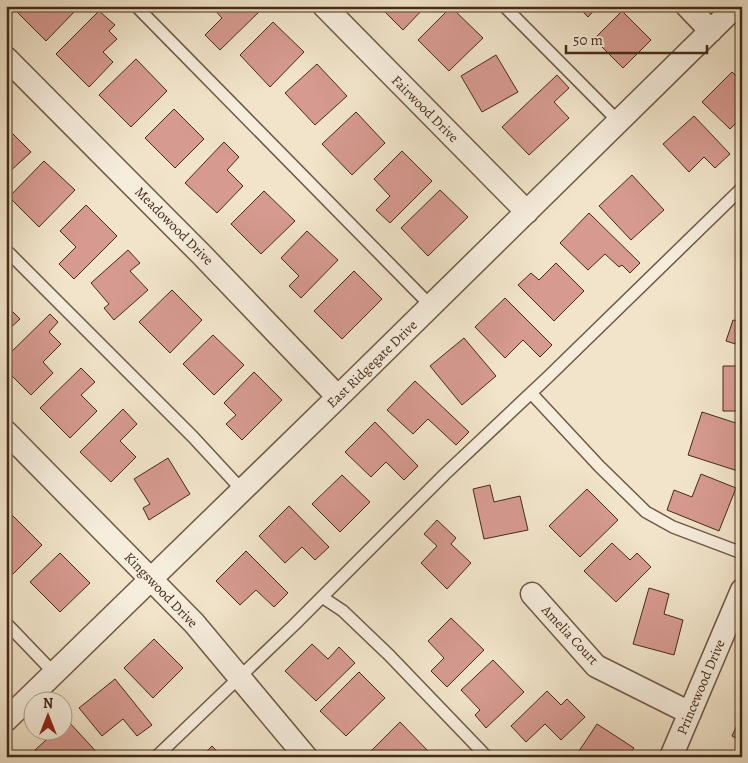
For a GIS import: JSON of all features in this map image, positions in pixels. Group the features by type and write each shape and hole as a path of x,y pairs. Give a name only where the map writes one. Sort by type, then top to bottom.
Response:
{"street":[{"name":"Fairwood Drive","path":"324,6 527,212"},
{"path":"687,6 711,31"},
{"name":"East Ridgegate Drive","path":"6,720 736,6"},
{"name":"Meadowood Drive","path":"6,58 202,254 338,397"},
{"name":"Kingswood Drive","path":"6,432 194,623 306,757"},
{"name":"Princewood Drive","path":"671,757 742,590"},
{"name":"Amelia Court","path":"532,594 596,666 690,713"}],"lane":[{"path":"136,6 431,306"},
{"path":"504,6 619,122"},
{"path":"156,757 240,678 439,481 742,188"},
{"path":"6,250 193,437 242,490"},
{"path":"531,393 599,466 646,512 673,527 742,553"},
{"path":"322,597 342,611 389,655 487,757"},
{"path":"6,623 54,674"}],"building":[{"path":"19,6 70,6 75,11 46,41 15,10"},
{"path":"211,6 259,6 262,9 220,50 205,35 222,18"},
{"path":"379,6 426,6 403,30"},
{"path":"577,6 598,6 588,17"},
{"path":"451,7 483,38 449,71 418,40"},
{"path":"99,11 115,25 109,31 117,39 103,52 113,62 89,87 56,54"},
{"path":"622,11 651,40 623,68 594,39"},
{"path":"273,22 304,52 270,87 240,55"},
{"path":"496,55 518,92 482,112 461,76"},
{"path":"136,59 167,91 131,127 99,95"},
{"path":"317,64 347,96 315,125 285,93"},
{"path":"732,72 742,81 742,117 730,129 702,102"},
{"path":"557,75 569,88 554,102 569,118 529,155 502,127"},
{"path":"174,109 204,139 175,168 145,138"},
{"path":"356,112 385,143 352,175 322,144"},
{"path":"694,116 730,154 715,168 704,157 689,172 663,144"},
{"path":"6,127 31,152 6,175"},
{"path":"224,142 239,157 227,170 243,186 217,213 185,183"},
{"path":"402,151 432,181 390,223 376,210 390,196 374,179"},
{"path":"44,161 75,190 39,227 9,197"},
{"path":"632,175 664,210 631,240 599,206"},
{"path":"440,190 468,217 428,256 401,228"},
{"path":"264,191 295,221 261,254 231,224"},
{"path":"86,205 117,236 74,279 59,264 76,247 60,231"},
{"path":"589,213 640,263 630,273 622,265 619,267 605,254 588,270 560,243"},
{"path":"307,231 338,260 301,298 289,286 299,276 281,258"},
{"path":"128,250 140,263 130,271 148,290 114,320 104,308 109,304 91,283"},
{"path":"556,263 584,291 554,321 518,285 531,273 539,280"},
{"path":"354,271 382,299 342,339 314,311"},
{"path":"172,290 202,320 170,353 139,322"},
{"path":"505,298 552,345 540,357 523,340 505,358 475,327"},
{"path":"6,305 20,319 6,332"},
{"path":"50,314 58,322 49,332 61,344 43,362 53,373 31,395 6,370 6,357"},
{"path":"733,320 742,322 742,346 726,341"},
{"path":"213,335 244,365 214,395 183,364"},
{"path":"464,338 496,376 462,405 430,366"},
{"path":"723,366 742,366 742,411 723,411"},
{"path":"81,368 95,382 81,395 97,411 70,438 40,408"},
{"path":"254,372 282,400 242,440 226,424 236,415 224,403"},
{"path":"415,381 469,432 456,445 428,419 413,434 387,410"},
{"path":"123,409 137,424 120,441 136,457 111,482 80,452"},
{"path":"702,412 742,425 741,472 688,455"},
{"path":"375,422 418,466 404,480 386,462 371,477 345,452"},
{"path":"168,458 190,494 149,520 143,508 150,504 134,479"},
{"path":"701,474 736,488 719,531 667,510 674,490 692,497"},
{"path":"342,475 370,502 340,532 312,504"},
{"path":"490,485 494,502 520,496 528,530 484,539 473,489"},
{"path":"587,489 618,520 580,557 549,526"},
{"path":"289,506 329,547 315,560 302,547 285,563 259,536"},
{"path":"12,515 42,545 11,576 6,571 6,520"},
{"path":"437,520 456,538 451,544 471,563 447,589 421,563 437,546 424,534"},
{"path":"612,543 630,560 637,553 651,567 616,602 584,571"},
{"path":"246,551 288,593 274,607 256,590 240,605 216,581"},
{"path":"60,553 90,583 60,612 30,582"},
{"path":"649,588 669,594 664,614 683,620 674,655 633,644"},
{"path":"451,618 484,650 447,687 431,671 444,658 428,641"},
{"path":"154,639 183,668 153,698 124,668"},
{"path":"312,644 328,659 339,647 355,663 316,701 285,671"},
{"path":"493,660 524,692 486,728 475,715 480,710 461,690"},
{"path":"359,672 385,698 346,736 320,711"},
{"path":"115,679 152,725 137,736 123,719 102,736 79,708"},
{"path":"547,691 561,705 567,699 585,717 561,740 545,724 526,742 511,726"},
{"path":"742,714 742,741 732,736"},
{"path":"400,722 429,752 424,757 365,757"},
{"path":"597,724 634,748 628,757 575,757"},
{"path":"72,725 101,757 41,757 35,750 46,740 72,740"},
{"path":"212,746 222,757 201,757"}]}
